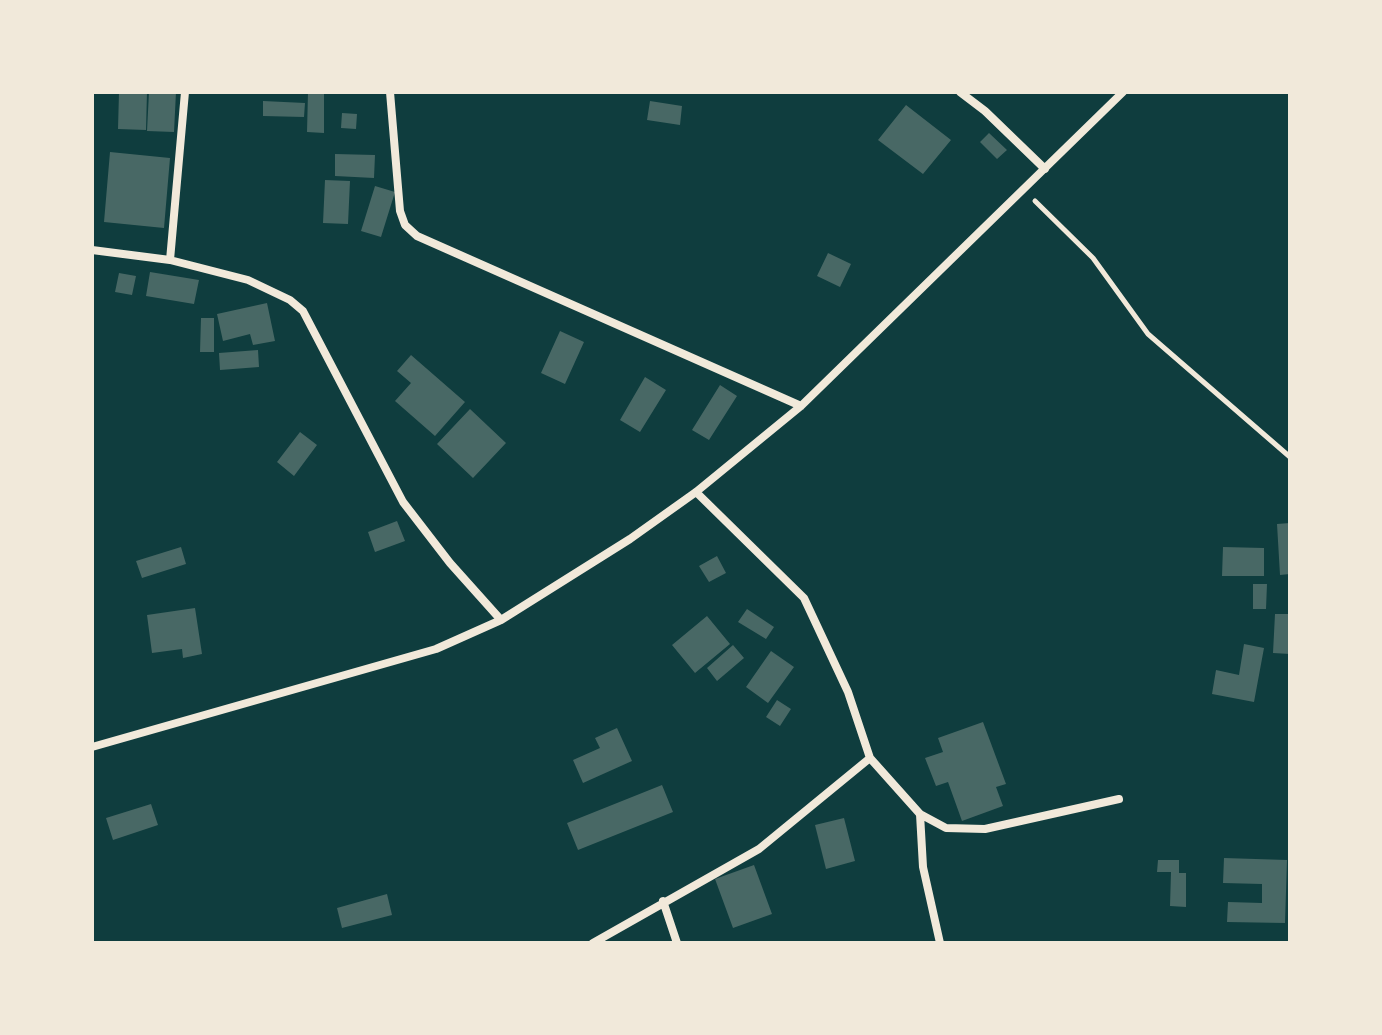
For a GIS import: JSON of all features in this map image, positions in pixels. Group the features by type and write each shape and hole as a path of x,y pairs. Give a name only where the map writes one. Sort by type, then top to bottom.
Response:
{"street":[{"path":"170,260 185,92"},
{"path":"390,92 400,211 405,225 417,236 801,406"},
{"path":"960,92 985,111 1045,169"},
{"path":"92,747 436,649 501,620 630,539 696,492 801,406 1123,92"},
{"path":"92,250 170,260 248,280 272,289 303,311 403,502 450,563 501,620"},
{"path":"696,492 804,598 848,692 870,758 920,814 946,828 985,829 1119,799"},
{"path":"593,943 759,849 870,758"},
{"path":"920,814 923,867 940,943"},
{"path":"663,901 677,943"}],"path":[{"path":"1023,190 1093,258 1148,334 1290,457"}],"building":[{"path":"119,92 147,92 146,130 118,129"},
{"path":"149,92 176,92 174,132 147,131"},
{"path":"308,92 324,92 324,133 307,132"},
{"path":"263,101 305,103 304,117 263,116"},
{"path":"650,101 682,106 680,125 647,120"},
{"path":"906,105 951,140 923,174 878,140"},
{"path":"342,113 357,114 356,129 341,128"},
{"path":"989,133 1007,150 997,159 980,142"},
{"path":"110,152 170,158 164,228 104,222"},
{"path":"335,154 375,155 374,178 335,176"},
{"path":"325,180 350,181 348,224 323,223"},
{"path":"375,186 395,192 381,237 361,231"},
{"path":"828,253 851,264 840,287 817,276"},
{"path":"150,272 199,280 194,304 146,296"},
{"path":"119,273 136,276 132,295 115,292"},
{"path":"267,303 275,341 253,345 250,334 223,341 217,314"},
{"path":"201,318 214,318 214,352 200,352"},
{"path":"560,331 584,342 565,384 541,373"},
{"path":"258,350 259,367 220,370 219,353"},
{"path":"411,355 465,402 435,436 395,401 411,383 397,371"},
{"path":"645,377 666,390 640,432 620,420"},
{"path":"720,385 737,396 709,440 692,430"},
{"path":"470,409 506,443 473,478 437,444"},
{"path":"300,432 317,445 294,476 277,462"},
{"path":"397,521 405,541 375,552 368,532"},
{"path":"1290,523 1290,574 1280,575 1277,524"},
{"path":"181,547 186,564 142,578 136,561"},
{"path":"1223,547 1264,548 1264,576 1222,576"},
{"path":"717,556 726,573 709,582 699,566"},
{"path":"1253,584 1267,584 1266,609 1253,609"},
{"path":"195,608 202,654 183,658 182,649 152,653 147,615"},
{"path":"747,609 774,627 766,639 738,622"},
{"path":"1275,614 1290,614 1290,654 1273,653"},
{"path":"707,616 730,644 695,673 672,645"},
{"path":"1244,644 1264,648 1254,702 1212,694 1216,670 1239,675"},
{"path":"733,645 744,658 717,681 707,668"},
{"path":"771,651 794,667 768,703 746,687"},
{"path":"777,700 791,709 780,726 766,717"},
{"path":"983,722 1006,784 996,787 1003,806 962,821 948,782 936,786 925,758 943,752 938,738"},
{"path":"617,728 632,761 583,783 573,760 600,748 595,738"},
{"path":"662,785 673,812 578,850 567,823"},
{"path":"151,804 158,825 113,840 106,818"},
{"path":"844,818 855,861 826,869 815,825"},
{"path":"1224,858 1287,860 1285,923 1227,922 1228,902 1262,903 1262,884 1223,883"},
{"path":"1158,860 1179,860 1179,873 1186,873 1186,907 1170,906 1171,872 1157,872"},
{"path":"754,865 772,914 733,928 715,879"},
{"path":"387,894 392,915 342,928 337,908"}]}
